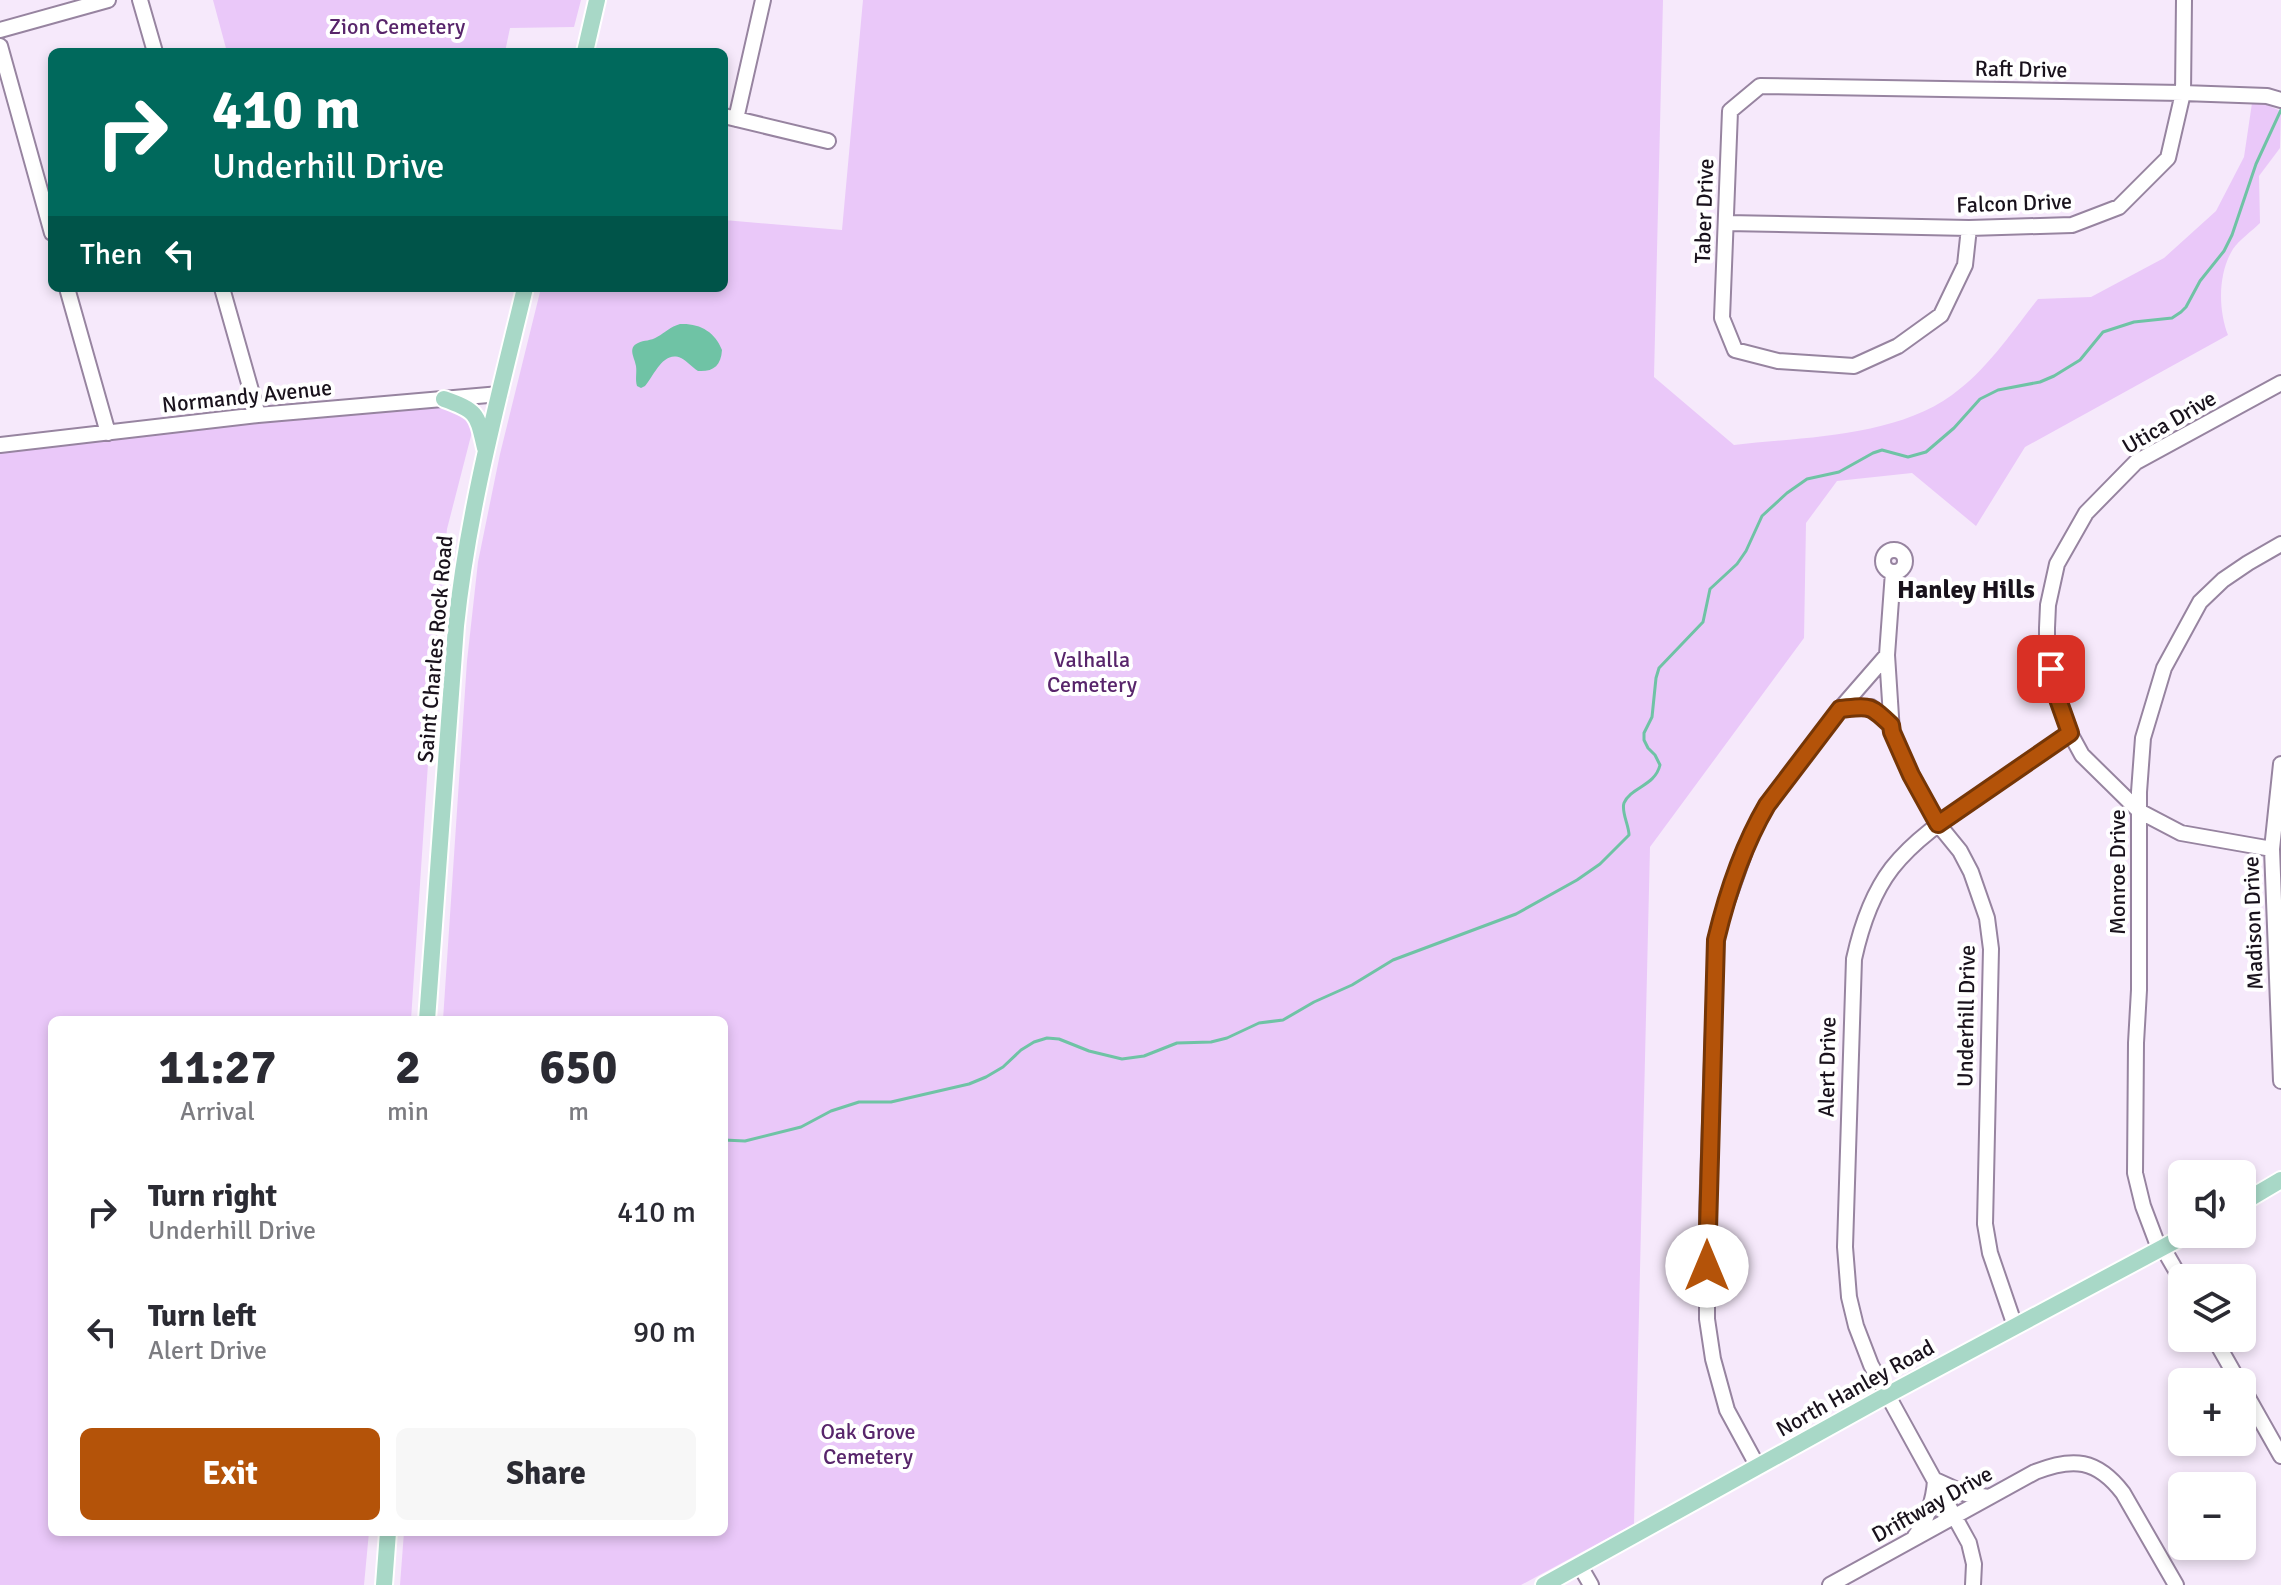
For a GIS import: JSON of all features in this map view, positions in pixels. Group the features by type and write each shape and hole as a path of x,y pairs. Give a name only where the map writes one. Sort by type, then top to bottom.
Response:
{"main road":[{"path":"586,48 597,0"},
{"name":"Saint Charles Rock Road","path":"427,1016 456,626 469,525 524,292"},
{"path":"444,399 468,407 478,420 485,449"},
{"path":"2256,1195 2281,1180"},
{"name":"North Hanley Road","path":"1544,1585 1887,1395 2168,1246"},
{"path":"384,1585 388,1536"}],"street":[{"path":"0,30 108,0"},
{"path":"140,0 154,48"},
{"path":"763,0 730,117 828,141"},
{"name":"Falcon Drive","path":"1727,223 1969,228 2072,225 2119,207 2168,158 2183,93 2184,0"},
{"path":"0,46 48,219"},
{"name":"Raft Drive","path":"1760,86 2183,93 2278,99"},
{"name":"Taber Drive","path":"1760,86 1730,111 1722,318 1735,350 1778,361 1854,366 1898,346 1941,315 1965,265 1969,228"},
{"path":"68,292 108,433"},
{"path":"223,292 258,415"},
{"name":"Utica Drive","path":"2272,849 2181,833 2139,811 2082,755 2070,733 2054,688 2047,650 2048,605 2057,564 2086,513 2136,462 2281,383"},
{"name":"Normandy Avenue","path":"0,445 258,415 500,394"},
{"name":"Monroe Drive","path":"2171,1264 2143,1206 2135,1173 2139,811 2143,738 2164,668 2200,602 2223,580 2281,544"},
{"name":"Underhill Drive","path":"1893,572 1887,655 1892,732 1938,824 1960,851 1971,872 1987,918 1991,949 1985,1224 1990,1253 2015,1326"},
{"path":"1758,1467 1727,1410 1713,1359 1707,1319 1707,1214 1716,940 1750,837 1767,805 1840,709 1887,655"},
{"path":"1840,709 1871,707 1891,725"},
{"name":"Alert Drive","path":"1973,1585 1973,1555 1861,1342 1849,1297 1845,1269 1854,959 1865,919 1878,890 1891,869 1913,845 1938,824 2070,733"},
{"name":"Madison Drive","path":"2281,764 2272,849 2281,1081"},
{"path":"2256,1412 2281,1456"},
{"name":"Driftway Drive","path":"1830,1585 2035,1472 2065,1462 2087,1464 2113,1479 2174,1584"},
{"path":"1909,1541 1918,1533 1926,1518 1935,1480 1966,1494 1989,1497"},
{"path":"1580,1566 1591,1585"}],"green space":[{"name":"Zion Cemetery","path":"213,0 581,0 574,27 510,28 506,48 226,48"},
{"name":"Valhalla Cemetery","path":"863,0 1663,0 1654,377 1734,445 1818,437 1876,427 1929,409 1952,395 1988,362 2038,299 2091,297 2164,258 2216,211 2244,157 2252,103 2281,111 2280,148 2259,176 2260,223 2236,246 2224,269 2221,303 2228,335 2025,447 1976,526 1912,473 1837,481 1806,523 1804,638 1650,847 1634,1524 1521,1585 400,1585 404,1536 728,1536 728,1016 443,1016 467,661 478,562 500,454 540,292 728,292 728,220 842,230"},
{"path":"449,406 464,410 473,428 447,529 436,643 411,1016 48,1016 48,1536 369,1536 364,1585 0,1585 0,448"}],"shaded area":[{"path":"680,324 700,327 715,338 722,350 718,364 712,369 698,371 675,356 660,365 645,386 637,386 632,353 635,345"}],"waterway":[{"path":"728,1140 745,1141 801,1127 831,1111 859,1102 891,1102 969,1084 1003,1067 1034,1042 1047,1038 1122,1059 1144,1056 1177,1043 1227,1038 1259,1023 1283,1020 1393,960 1516,914 1577,880 1600,864 1629,835 1624,803 1653,778 1660,765 1644,740 1652,717 1659,668 1703,622 1710,589 1737,564 1762,516 1807,479 1839,472 1873,453 1882,450 1908,457 1926,452 1954,428 1980,399 1998,390 2040,382 2054,376 2080,360 2103,332 2134,322 2172,318 2181,312 2232,235 2256,164 2281,110"}],"district":[{"name":"Hanley Hills","path":"1966,590"}],"route":[{"path":"1707,1266 1716,940 1750,837 1767,805 1840,709 1864,706 1876,710 1891,725 1911,775 1938,824 2070,733 2054,688 2051,669"}],"park label":[{"name":"Oak Grove Cemetery","path":"868,1444"}]}
